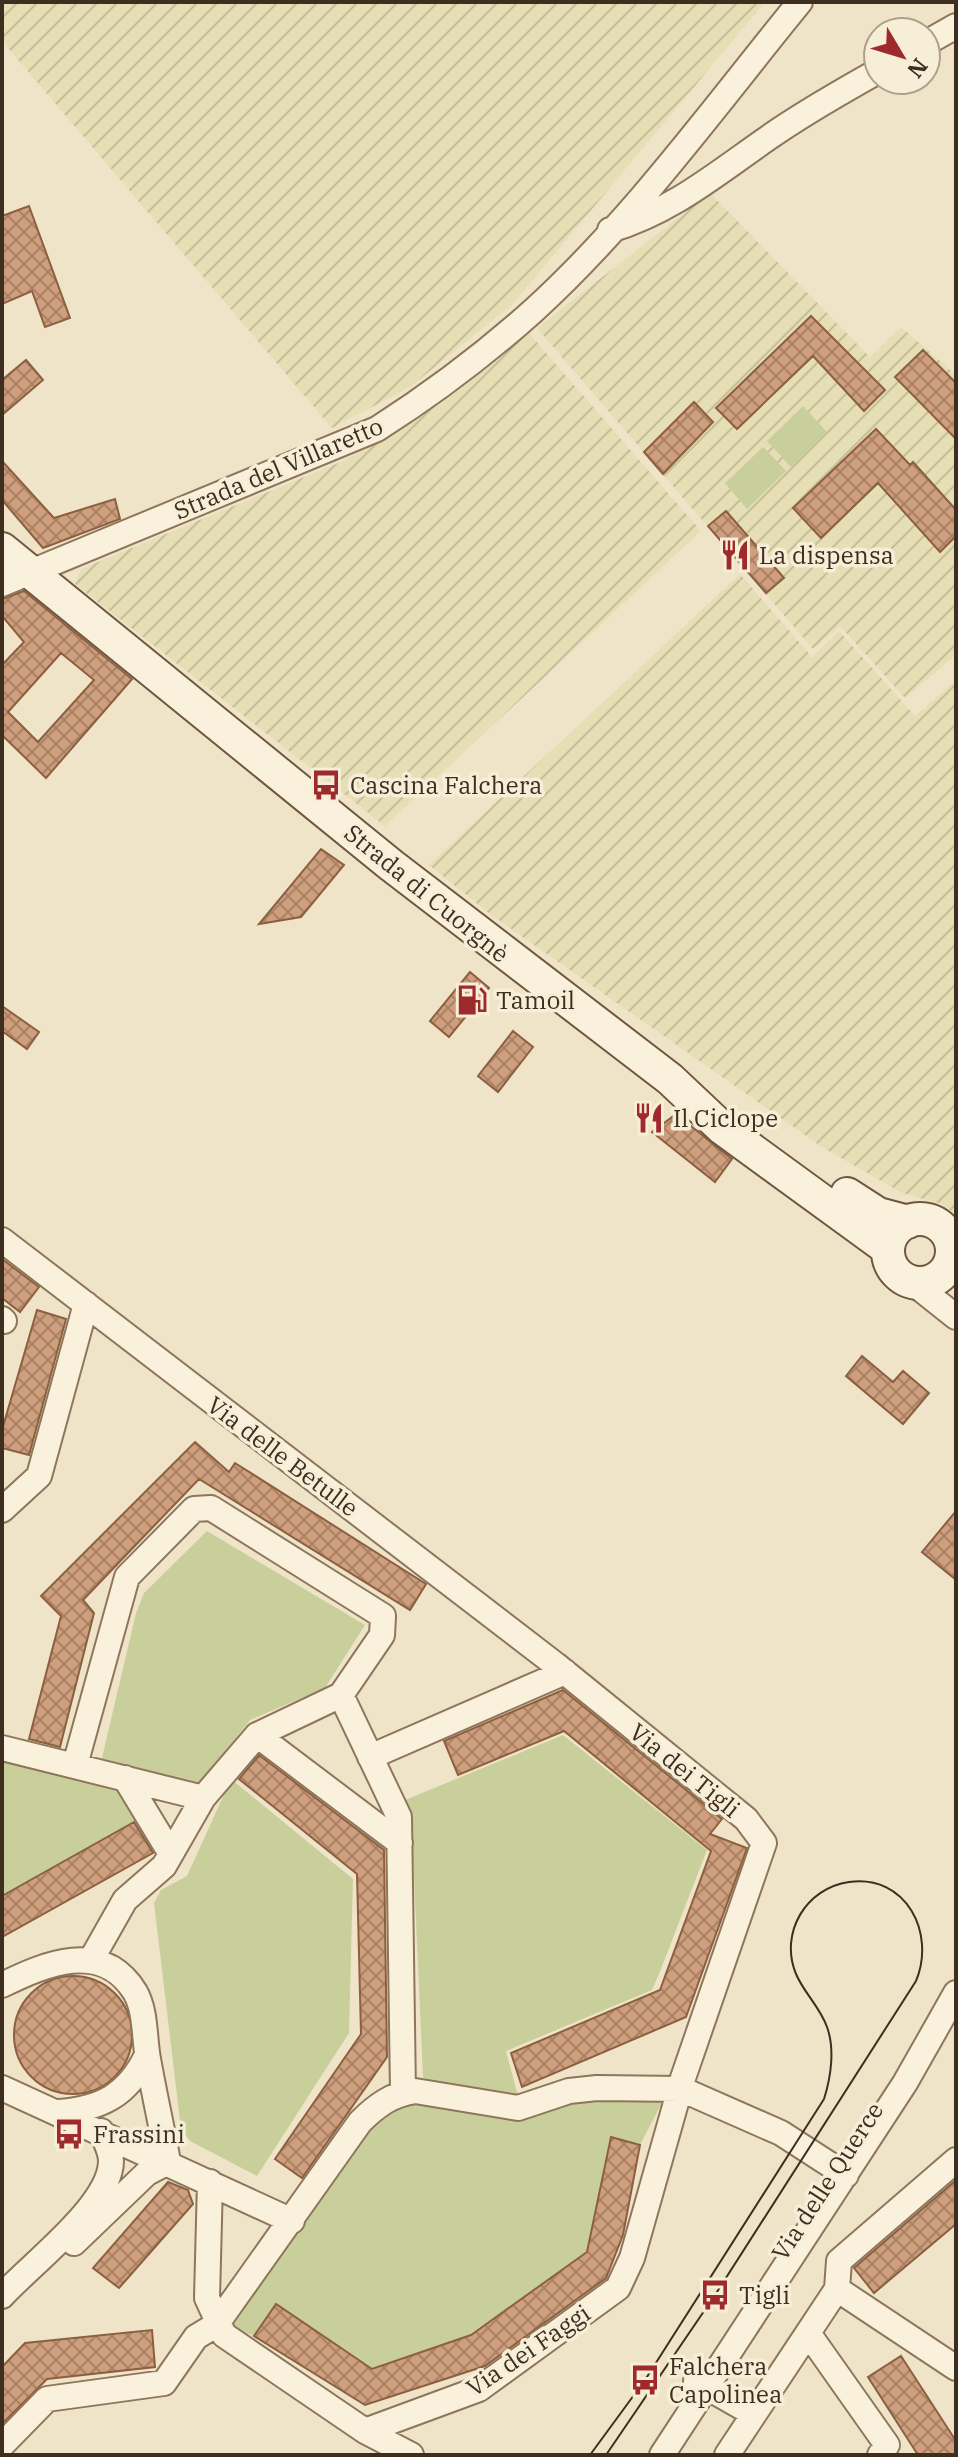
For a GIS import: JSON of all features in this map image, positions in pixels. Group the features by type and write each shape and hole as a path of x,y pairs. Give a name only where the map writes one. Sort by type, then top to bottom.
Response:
{"main road":[{"name":"Strada di Cuorgnè","path":"2,549 16,578 670,1079 722,1128 888,1249"},
{"name":"Strada di Cuorgnè","path":"670,1079 733,1115 868,1209 908,1222"},
{"path":"928,1221 952,1242 950,1262 935,1283 893,1269 888,1249 894,1233 908,1222 928,1221"}],"street":[{"name":"Strada del Villaretto","path":"16,578 377,429 417,404 534,310 610,230 800,2"},
{"path":"610,230 648,219 703,185 769,136 862,81"},
{"name":"Via delle Betulle","path":"2,1240 565,1672"},
{"path":"935,1283 956,1317"},
{"path":"2,1510 39,1476 86,1304"},
{"path":"75,1765 127,1577 194,1509 211,1508 383,1616 382,1635 341,1695 257,1735 203,1798 164,1866 125,1900 91,1960"},
{"path":"370,1757 565,1672"},
{"name":"Via dei Tigli","path":"565,1672 746,1819 764,1843 681,2089"},
{"path":"341,1695 399,1817 403,2093"},
{"path":"257,1735 400,1843"},
{"path":"2,1748 203,1798"},
{"path":"125,1778 171,1854"},
{"path":"3,1985 66,1959 91,1960 117,1972 135,1993 144,2020 147,2055 168,2162"},
{"name":"Via delle Querce","path":"662,2455 702,2384 841,2172 926,2051 936,2026 956,1993"},
{"path":"58,2112 103,2105 126,2089 147,2055"},
{"path":"2,2088 292,2221"},
{"path":"2,2445 47,2399 164,2383 196,2337 216,2325 360,2122 386,2100 403,2093 415,2091 518,2108 569,2091 597,2088 681,2089 781,2133 841,2172"},
{"name":"Via dei Faggi","path":"365,2431 479,2389 618,2288 632,2258 681,2089"},
{"path":"2,2296 83,2214 106,2181 111,2161 101,2131"},
{"path":"727,2455 837,2289 839,2261 956,2160"},
{"path":"46,2253 79,2241 147,2173 168,2162"},
{"path":"210,2182 207,2298 216,2325 224,2335 399,2452"},
{"path":"837,2289 956,2368"},
{"path":"808,2333 887,2445 880,2455"},
{"path":"702,2384 754,2414"},
{"name":"Via delle Querce","path":"644,2455 702,2384"}],"shaded area":[{"path":"2,2 765,2 512,305 410,387 332,428 2,41"},
{"path":"710,193 870,357 901,327 956,375 956,655 905,698 840,626 813,649 537,328"},
{"path":"527,331 701,531 385,826 75,584 81,569 343,461 418,419"},
{"path":"740,574 812,657 839,631 915,716 956,680 956,1215 942,1204 902,1193 822,1147 490,914 429,865"}],"green space":[{"path":"803,406 827,432 791,467 767,441"},
{"path":"763,447 786,471 747,509 725,483"},
{"path":"207,1531 365,1625 325,1688 250,1720 200,1784 101,1762 136,1613 144,1593"},
{"path":"563,1735 707,1850 652,1990 506,2051 518,2096 429,2082 423,2077 412,1832 405,1800"},
{"path":"2,1756 122,1787 141,1818 2,1896"},
{"path":"231,1779 353,1879 349,2033 257,2176 190,2141 181,2129 154,1903 161,1890 187,1876"},
{"path":"667,2093 640,2145 612,2138 587,2252 466,2337 372,2369 277,2304 254,2336 224,2324 358,2138 381,2115 403,2102"}],"building":[{"path":"29,206 70,318 45,327 32,291 2,304 2,216"},
{"path":"811,316 885,390 864,411 813,356 737,429 716,408"},
{"path":"923,350 956,383 956,439 895,377"},
{"path":"26,360 43,380 2,415 2,380"},
{"path":"694,402 713,422 663,474 644,452"},
{"path":"876,429 910,465 913,462 956,510 956,536 940,552 878,483 821,538 793,508"},
{"path":"2,461 54,518 115,499 120,519 43,548 2,500"},
{"path":"726,511 784,578 766,593 708,526"},
{"path":"24,591 132,679 46,778 2,735 2,665 24,642 2,616 2,599","holes":["61,653 94,680 38,742 8,712"]},
{"path":"321,849 344,865 301,917 259,924"},
{"path":"470,972 489,988 449,1037 430,1021"},
{"path":"2,1006 39,1032 27,1049 2,1031"},
{"path":"513,1031 533,1047 498,1092 478,1076"},
{"path":"676,1114 732,1159 715,1182 652,1132"},
{"path":"2,1259 39,1287 20,1312 2,1298"},
{"path":"37,1310 66,1319 29,1455 2,1448 2,1430"},
{"path":"862,1356 893,1382 903,1371 929,1393 903,1424 846,1376"},
{"path":"195,1442 229,1472 235,1463 426,1584 410,1610 199,1479 83,1600 94,1613 60,1747 29,1739 61,1616 41,1596"},
{"path":"956,1511 956,1580 922,1552"},
{"path":"563,1690 722,1819 710,1834 747,1848 686,2017 522,2087 511,2053 660,1990 711,1851 564,1731 458,1775 444,1741"},
{"path":"259,1755 384,1850 387,2057 302,2178 275,2159 361,2034 357,1874 239,1779"},
{"path":"134,1822 153,1853 2,1937 2,1896"},
{"path":"73,1976 96,1981 115,1993 127,2012 132,2035 127,2058 115,2077 96,2089 73,2094 50,2089 31,2077 19,2058 14,2035 19,2012 31,1993 50,1981"},
{"path":"611,2137 640,2145 623,2235 606,2278 485,2366 365,2405 254,2336 276,2304 372,2369 471,2335 587,2252"},
{"path":"956,2180 956,2224 874,2293 854,2268"},
{"path":"168,2182 188,2190 193,2204 119,2288 93,2268"},
{"path":"152,2330 155,2367 47,2379 2,2424 2,2367 25,2343"},
{"path":"901,2356 956,2441 956,2455 918,2455 868,2377"}],"tram line":[{"path":"590,2455 645,2380 824,2099 829,2082 831,2044 827,2027 799,1981 792,1959 791,1943 800,1915 820,1893 834,1886 869,1882 886,1887 901,1897 919,1926 921,1963 916,1981 715,2295 606,2455"}],"place":[{"name":"La dispensa","path":"735,555"},
{"name":"Cascina Falchera","path":"326,785"},
{"name":"Tamoil","path":"472,1000"},
{"name":"Il Ciclope","path":"649,1118"},
{"name":"Frassini","path":"69,2134"},
{"name":"Tigli","path":"715,2295"},
{"name":"Falchera Capolinea","path":"645,2380"}]}
